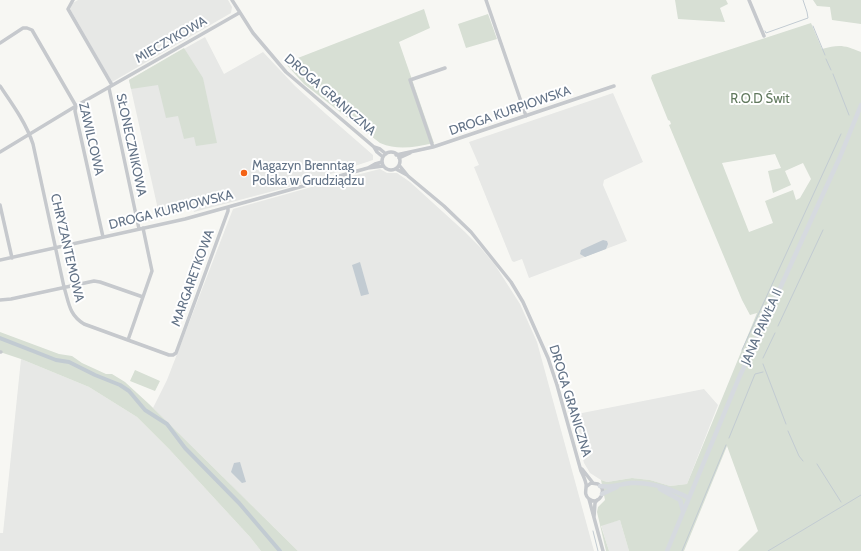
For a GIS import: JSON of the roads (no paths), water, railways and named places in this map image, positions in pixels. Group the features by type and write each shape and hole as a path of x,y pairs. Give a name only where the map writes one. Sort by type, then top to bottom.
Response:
{"main road":[{"name":"JANA PAWŁA II","path":"667,551 738,380 840,157 861,104"},
{"path":"600,486 637,483 669,490 689,498"},
{"path":"602,494 621,485"},
{"path":"655,486 680,500 683,511"}],"street":[{"path":"73,0 68,9 110,87"},
{"name":"DROGA GRANICZNA","path":"232,0 253,33 293,79 374,147 383,157"},
{"path":"486,0 526,116"},
{"path":"749,0 764,36"},
{"name":"MIECZYKOWA","path":"0,152 76,106 240,13"},
{"name":"ZAWILCOWA","path":"0,43 23,28 32,30 76,106 75,111 103,237"},
{"path":"433,148 410,80 445,68"},
{"name":"CHRYZANTEMOWA","path":"0,86 19,114 30,134 64,287 70,309 74,317 84,324 169,355 173,355"},
{"name":"DROGA KURPIOWSKA","path":"398,156 433,148 614,86"},
{"name":"SŁONECZNIKOWA","path":"110,87 141,229 152,271 128,340"},
{"name":"DROGA GRANICZNA","path":"374,147 380,149 386,154"},
{"path":"391,153 398,156 397,167 390,170 382,164 383,157 386,154 391,153"},
{"name":"DROGA KURPIOWSKA","path":"0,260 141,229 228,207 368,168 374,164 382,164"},
{"name":"DROGA GRANICZNA","path":"397,167 444,206 471,232 511,282 524,302 553,371 586,487"},
{"path":"0,206 12,258"},
{"name":"MARGARETKOWA","path":"173,355 176,353 190,316 228,211 228,207"},
{"path":"0,300 94,281 143,297"},
{"name":"DROGA GRANICZNA","path":"580,467 594,483"},
{"path":"594,520 594,507 602,494 600,486 594,483 586,487 585,492 603,551"},
{"path":"588,499 597,500"}],"waterway":[{"path":"765,31 766,33 808,18 803,0"},
{"path":"813,26 825,55"},
{"path":"826,59 831,70"},
{"path":"833,74 849,115"},
{"path":"742,350 841,134"},
{"path":"778,326 823,230"},
{"path":"763,358 775,333"},
{"path":"0,338 56,360 69,362 120,385 129,391 145,410 167,424 185,448 239,503 280,551"},
{"path":"763,364 786,424"},
{"path":"729,438 755,374 763,372"},
{"path":"788,431 799,456 803,461"},
{"path":"682,551 726,445"},
{"path":"817,464 841,502"},
{"path":"768,551 861,495"},
{"path":"593,531 598,551"}],"place":[{"name":"Magazyn Brenntag Polska w Grudziądzu","path":"244,173"}],"park label":[{"name":"R.O.D Świt","path":"760,99"}]}
